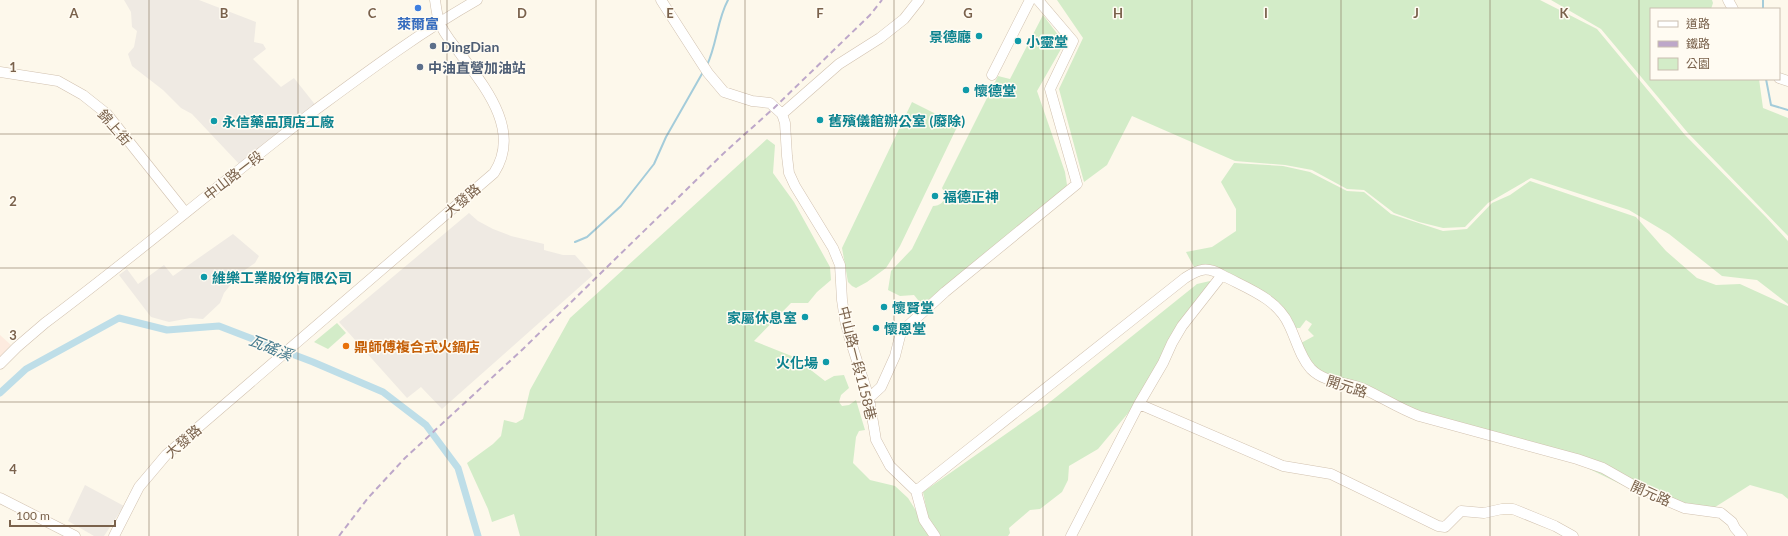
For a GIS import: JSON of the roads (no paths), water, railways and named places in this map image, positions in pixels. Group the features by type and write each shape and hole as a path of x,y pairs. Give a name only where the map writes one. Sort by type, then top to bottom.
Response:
{"street":[{"name":"大發路","path":"114,536 139,487 166,454 494,173 498,166 503,149 504,136 501,118 475,74 447,37 439,22 435,0"},
{"name":"中山路一段","path":"0,364 17,346 45,323 359,77 439,22 477,0"},
{"path":"661,0 705,69 724,92 752,101 770,103 782,114 839,64 880,38 904,19 919,0"},
{"path":"992,75 1030,0"},
{"path":"869,398 881,387 895,356 901,332 944,292 1077,184 1050,89 1073,41 1038,0"},
{"name":"錦上街","path":"0,72 58,81 83,95 108,114 185,212"},
{"name":"中山路一段1158巷","path":"782,114 785,123 788,167 795,186 833,248 840,264 842,300 845,320 869,398 876,440 890,466 916,491"},
{"name":"開元路","path":"916,491 1185,278 1196,271 1212,269 1269,299 1280,309 1289,324 1310,368 1322,378 1362,388 1402,409 1419,416 1577,459 1603,468 1640,489 1684,508 1722,513 1732,522 1742,536"},
{"path":"1071,536 1139,404 1182,326 1222,275"},
{"path":"1139,404 1284,466 1331,474 1438,526 1445,527 1461,510 1484,513 1502,509 1513,509 1555,526 1573,536"},
{"path":"916,491 924,520 934,536"},
{"path":"0,498 75,536"}],"waterway":[{"path":"707,65 713,49 721,16 728,0"},
{"path":"1763,0 1763,8"},
{"path":"575,242 587,237 621,206 654,164 666,137 703,72"},
{"path":"1766,80 1771,105 1788,110"},
{"name":"瓦磘溪","path":"0,393 26,369 119,318 167,330 219,326 313,362 383,392 426,425 458,468 478,536"}],"railway":[{"path":"339,536 368,498 405,458 523,349 726,151 774,108 870,15 882,0"}],"place":[{"name":"萊爾富","path":"418,8"},
{"name":"景德廳","path":"979,36"},
{"name":"小靈堂","path":"1018,41"},
{"name":"DingDian","path":"433,46"},
{"name":"中油直營加油站","path":"420,67"},
{"name":"懷德堂","path":"966,90"},
{"name":"舊殯儀館辦公室 (廢除)","path":"820,120"},
{"name":"永信藥品頂店工廠","path":"214,121"},
{"name":"福德正神","path":"935,196"},
{"name":"維樂工業股份有限公司","path":"204,277"},
{"name":"懷賢堂","path":"884,307"},
{"name":"家屬休息室","path":"805,317"},
{"name":"懷恩堂","path":"876,328"},
{"name":"鼎師傅複合式火鍋店","path":"346,346"},
{"name":"火化場","path":"826,362"}]}
